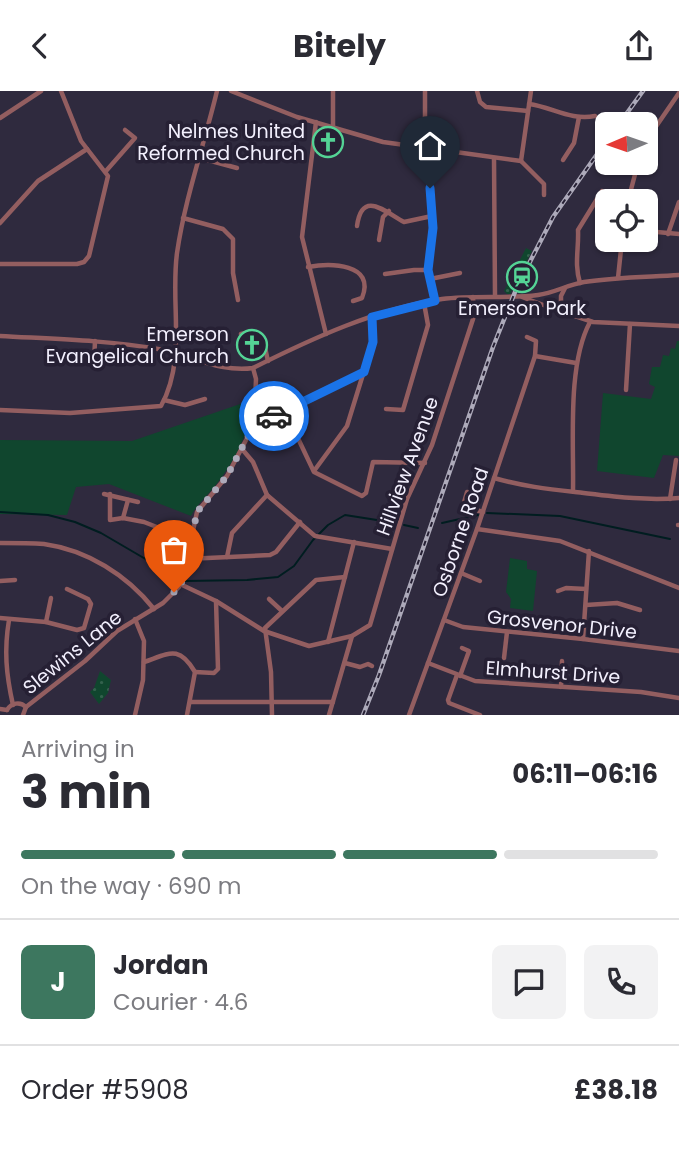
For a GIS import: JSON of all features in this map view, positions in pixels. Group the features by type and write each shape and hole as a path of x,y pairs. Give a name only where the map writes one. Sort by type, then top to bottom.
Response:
{"street":[{"path":"0,118 41,91"},
{"path":"0,264 77,264 87,259 108,181 106,171 87,149 73,125 61,91"},
{"path":"0,410 70,413 160,406 176,353 177,263 183,218 217,91"},
{"path":"230,91 257,103 383,142 521,161 544,184 544,195"},
{"path":"333,91 333,127"},
{"path":"425,91 426,149 432,216 428,270 435,301"},
{"path":"477,91 480,102 486,107 528,111"},
{"path":"521,161 531,91"},
{"path":"658,124 679,93"},
{"path":"529,104 562,114 595,116"},
{"path":"563,160 574,143 579,117"},
{"path":"316,122 302,237 326,334"},
{"path":"106,171 135,138 125,130"},
{"path":"0,223 38,180 87,149"},
{"path":"200,158 237,168"},
{"path":"494,158 495,296"},
{"path":"580,283 576,261 580,240 578,230 595,202"},
{"path":"668,234 679,202"},
{"path":"357,226 359,212 372,206 389,211 404,222 432,216"},
{"path":"379,240 383,217 389,211"},
{"path":"183,218 223,229 233,239 233,273 238,300"},
{"path":"658,233 679,234"},
{"path":"618,278 621,252"},
{"path":"308,267 324,264 344,266 358,273 364,282 364,292 362,298 353,301"},
{"path":"385,274 428,270"},
{"path":"430,279 460,272"},
{"path":"0,336 95,341 176,353 230,369 254,368 326,334 372,317 424,303 473,296 538,295 555,293 580,283 679,275"},
{"path":"432,288 436,285 437,277"},
{"path":"566,287 561,296 561,306 567,315"},
{"path":"555,293 561,296"},
{"path":"536,303 538,295"},
{"name":"Hillview Avenue","path":"352,636 365,630 374,619 407,499 425,463 474,316 473,296"},
{"path":"522,296 590,322 679,326"},
{"path":"386,409 403,410 428,325 424,303"},
{"path":"554,309 561,306"},
{"path":"314,472 347,426 373,342 372,317"},
{"path":"573,491 576,363 590,322"},
{"path":"626,390 630,324"},
{"path":"241,334 253,330 258,332 268,361"},
{"path":"177,331 212,339"},
{"path":"527,337 536,341 536,356 576,363"},
{"path":"94,362 95,341"},
{"name":"Osborne Road","path":"409,715 536,356"},
{"path":"254,368 254,425 227,476 197,512 180,584 216,601 264,631 309,646 352,636 329,715"},
{"path":"254,425 364,372"},
{"path":"164,400 185,405 205,399"},
{"path":"285,411 314,472 341,488 364,496 373,461 425,463"},
{"path":"242,449 253,462 267,495 317,537 392,549"},
{"path":"670,499 676,460"},
{"path":"494,478 519,486 652,501 679,498"},
{"path":"467,492 463,506 465,509 483,512"},
{"path":"138,502 107,494 110,520 123,518 172,533 180,530 191,531"},
{"path":"227,557 232,533 267,495"},
{"path":"123,518 128,500"},
{"path":"187,559 273,554 300,522"},
{"path":"477,529 561,541 679,588"},
{"path":"163,561 172,547 172,533"},
{"path":"328,642 354,542"},
{"path":"0,543 45,544 83,555 121,576 140,591 154,609"},
{"path":"583,639 589,551"},
{"path":"461,573 480,581"},
{"path":"264,631 316,580 345,577"},
{"path":"0,581 15,580"},
{"name":"Slewins Lane","path":"26,713 117,631 154,609 170,597 180,584"},
{"path":"558,591 566,588 586,589"},
{"path":"0,618 46,622 77,630 84,628 91,604 88,599 67,589"},
{"path":"46,622 51,598"},
{"path":"269,599 282,611"},
{"path":"195,673 215,673 218,669 216,601"},
{"path":"586,605 617,603 640,610"},
{"path":"135,619 144,641 144,662 135,715"},
{"path":"9,620 5,665 13,705"},
{"name":"Grosvenor Drive","path":"444,620 463,627 679,651"},
{"path":"264,631 271,671 272,715"},
{"path":"504,659 507,632"},
{"path":"462,648 469,651 448,700 449,703 480,715"},
{"path":"144,662 169,653 182,654 195,673 187,715"},
{"path":"561,687 562,661"},
{"path":"345,663 360,667 368,664 372,666"},
{"name":"Elmhurst Drive","path":"428,663 458,675 494,683 641,692 679,698"},
{"path":"191,702 333,702"},
{"path":"0,709 7,713 13,705 21,704 26,713"}],"green space":[{"path":"526,248 532,251 510,294 507,294 504,291"},
{"path":"677,341 679,456 663,455 654,478 597,471 603,393 651,399 655,387 649,384 652,367 660,367 663,355 669,356"},
{"path":"252,400 245,435 235,457 191,516 109,484 76,487 67,515 0,514 0,440 132,441"},
{"path":"510,558 527,561 527,569 537,571 533,611 510,608 511,599 506,592"},
{"path":"100,671 111,680 108,693 99,704 90,692"}],"waterway":[{"path":"0,512 48,515 75,522 101,533 178,578"},
{"path":"487,513 560,516 670,539"},
{"path":"185,581 278,577 294,566 328,525 345,515 396,523"},
{"path":"442,523 478,515"},
{"path":"404,525 418,528"}],"railway":[{"path":"628,112 643,91"},
{"path":"363,715 493,347 517,287 553,217 595,157"}],"way so far":[{"path":"174,592 183,580 197,512 227,476 254,425 274,416"}],"place":[{"name":"Nelmes United Reformed Church","path":"328,142"},
{"name":"Emerson Park","path":"522,277"},
{"name":"Emerson Evangelical Church","path":"252,345"}],"route":[{"path":"274,416 364,372 373,342 372,317 435,301 428,270 433,228 430,188"}]}
